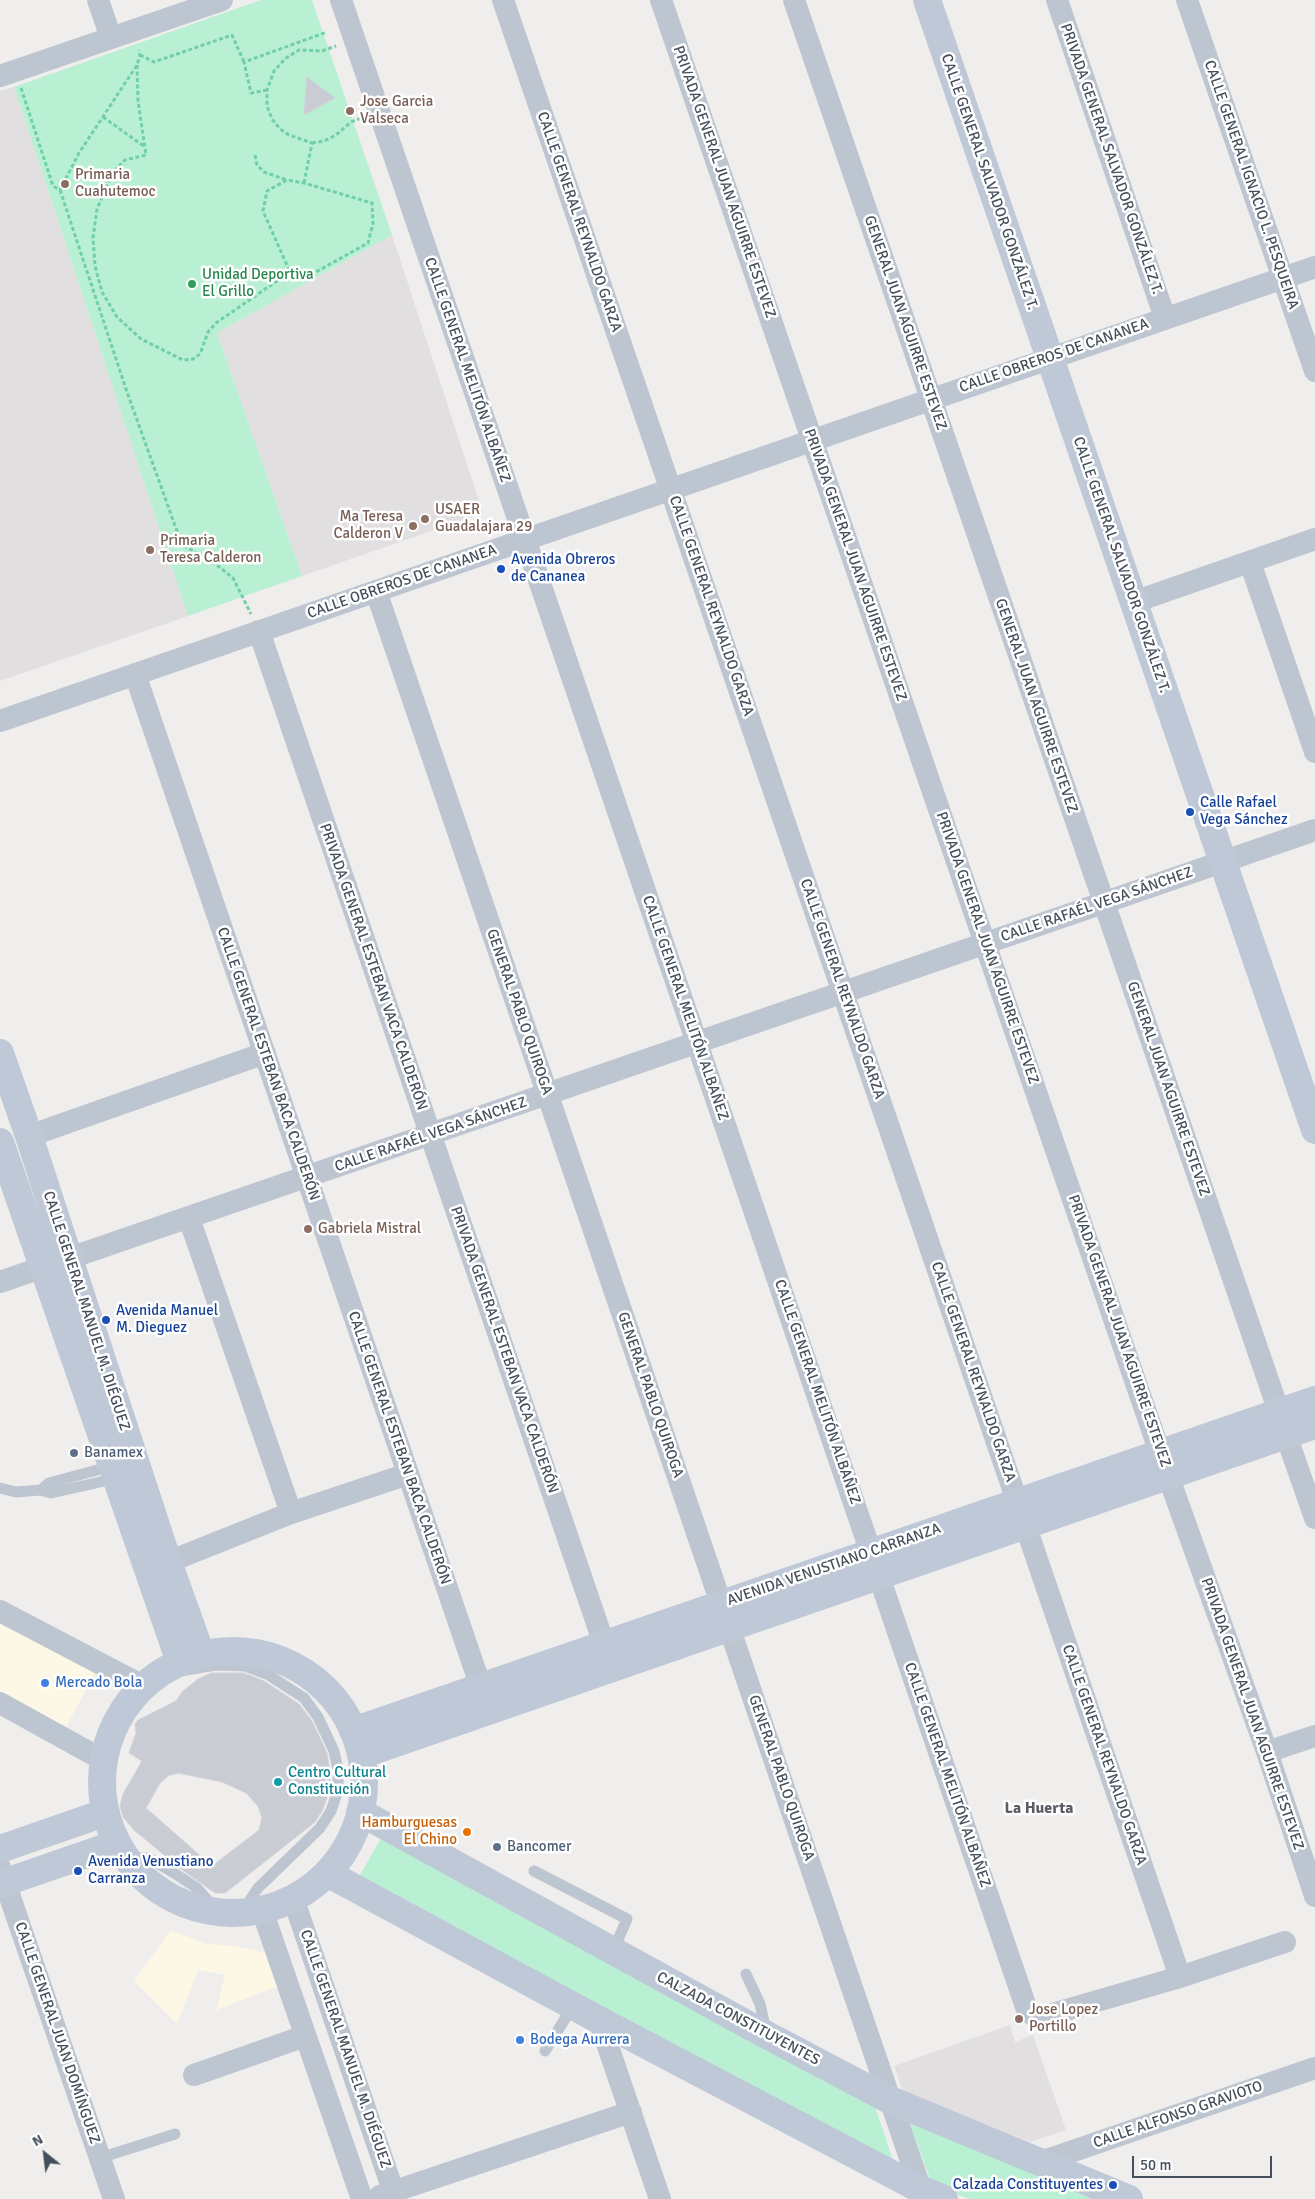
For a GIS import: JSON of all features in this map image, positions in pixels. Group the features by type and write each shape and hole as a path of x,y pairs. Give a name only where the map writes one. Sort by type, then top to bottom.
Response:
{"street":[{"path":"98,0 111,38"},
{"name":"CALLE GENERAL MELITÓN ALBAÑEZ","path":"341,0 1026,2007 1033,2015 1042,2017 1180,1977"},
{"name":"CALLE GENERAL REYNALDO GARZA","path":"503,0 1180,1977"},
{"name":"PRIVADA GENERAL JUAN AGUIRRE ESTEVEZ","path":"661,0 1164,1465 1267,1752 1315,1896"},
{"name":"GENERAL JUAN AGUIRRE ESTEVEZ","path":"794,0 1315,1518"},
{"name":"CALLE GENERAL SALVADOR GONZÁLEZ T.","path":"926,0 1315,1130"},
{"name":"PRIVADA GENERAL SALVADOR GONZÁLEZ T.","path":"1057,0 1165,318"},
{"name":"CALLE GENERAL IGNACIO L. PESQUEIRA","path":"1188,0 1315,371"},
{"path":"4,74 219,1"},
{"name":"CALLE OBREROS DE CANANEA","path":"0,721 1315,267"},
{"path":"1134,602 1315,538"},
{"path":"1250,562 1315,752"},
{"name":"GENERAL PABLO QUIROGA","path":"376,591 890,2100 929,2196"},
{"name":"PRIVADA GENERAL ESTEBAN VACA CALDERÓN","path":"259,631 604,1644"},
{"name":"CALLE GENERAL ESTEBAN BACA CALDERÓN","path":"135,674 485,1698"},
{"name":"CALLE RAFAÉL VEGA SÁNCHEZ","path":"0,1282 1315,830"},
{"name":"CALLE GENERAL MANUEL M. DIÉGUEZ","path":"0,1053 29,1136 56,1264"},
{"path":"29,1136 265,1053"},
{"name":"CALLE GENERAL MANUEL M. DIÉGUEZ","path":"0,1142 56,1264 125,1469 171,1669"},
{"path":"189,1218 291,1513"},
{"name":"AVENIDA VENUSTIANO CARRANZA","path":"357,1743 1283,1424 1315,1400"},
{"name":"AVENIDA VENUSTIANO CARRANZA","path":"1283,1424 1315,1425"},
{"name":"CALLE GENERAL MANUEL M. DIÉGUEZ","path":"125,1469 168,1562 171,1669"},
{"path":"168,1562 291,1513 408,1474"},
{"path":"0,1611 171,1669"},
{"name":"AVENIDA VENUSTIANO CARRANZA","path":"485,1698 604,1644 725,1616"},
{"path":"225,1650 250,1652 282,1661 312,1678 336,1701 357,1743 365,1790 360,1812 349,1841 342,1855 327,1873 293,1898 241,1912 194,1908 162,1894 136,1872 120,1851 104,1813 101,1786 103,1760 117,1720 171,1669 225,1650"},
{"path":"0,1703 103,1760"},
{"path":"1267,1752 1315,1736"},
{"name":"CALZADA CONSTITUYENTES","path":"360,1812 761,2032 890,2100 1129,2199"},
{"path":"0,1849 104,1813"},
{"path":"2,1878 120,1851"},
{"path":"327,1873 929,2196"},
{"name":"CALLE GENERAL JUAN DOMÍNGUEZ","path":"2,1878 114,2199"},
{"name":"CALLE GENERAL MANUEL M. DIÉGUEZ","path":"293,1898 395,2195"},
{"path":"241,1912 305,2036 362,2199"},
{"path":"1180,1977 1286,1942"},
{"path":"599,2020 660,2199"},
{"path":"194,2075 305,2036"},
{"name":"CALLE ALFONSO GRAVIOTO","path":"1042,2162 1315,2068"},
{"path":"372,2199 395,2195 630,2112"}],"lane":[{"path":"0,1488 16,1492 41,1490 49,1483 125,1469"},
{"path":"171,1669 216,1665 245,1666 267,1674 304,1698 318,1717 334,1751 338,1770 338,1790 331,1811 320,1828 258,1888 241,1912"},
{"path":"534,1871 627,1919 613,1951"},
{"path":"746,1974 760,2004 764,2022 761,2032"},
{"path":"545,2051 573,2006"},
{"path":"100,2158 175,2134"}],"path":[{"path":"60,190 79,153 137,65 140,55 137,29"},
{"path":"244,62 327,32"},
{"path":"140,55 154,62 232,35 244,62 251,93 267,90"},
{"path":"354,39 322,51 299,50 286,58 274,71 267,90 268,106 272,119 280,129 289,135 312,143 330,138 351,122 378,110"},
{"path":"137,65 138,101 146,156 125,160 113,172 97,209 93,238 95,266 102,292 117,318 140,339 183,360 193,359 200,354 208,332 216,323 290,272 314,273 368,243 373,223 372,203 264,172 257,164 255,155"},
{"path":"4,74 53,186 60,190 127,392 182,545 212,561 233,578 259,631"},
{"path":"102,117 146,147"},
{"path":"304,183 312,143"},
{"path":"287,180 267,191 263,211 290,272"}],"shaded area":[{"path":"14,87 188,616 0,681 0,91"},
{"path":"392,235 483,513 302,576 217,333"},
{"name":"Mercado Bola","path":"0,1622 95,1673 65,1729 0,1694"},
{"path":"171,1931 207,1944 234,1946 268,1953 279,1986 216,2010 225,1975 198,1970 177,2024 134,1981"},
{"path":"1010,2025 1015,2042 1033,2035 1066,2130 1030,2142 903,2092 894,2066"}],"green space":[{"name":"Unidad Deportiva El Grillo","path":"261,0 312,0 392,235 217,333 302,576 188,616 14,87"},
{"path":"382,1836 874,2104 895,2166 360,1875"},
{"path":"909,2121 1101,2199 969,2199 932,2184"}],"building":[{"path":"307,77 335,98 304,115"},
{"name":"Centro Cultural Constitución","path":"211,1673 244,1673 264,1681 299,1704 312,1721 327,1753 330,1771 330,1789 323,1809 315,1822 225,1893 215,1893 181,1869 134,1830 123,1817 120,1806 123,1794 142,1761 129,1753 136,1733 135,1724 138,1720 176,1701 182,1692 198,1679","holes":["178,1773 222,1782 246,1793 258,1806 262,1818 259,1830 212,1866 146,1808 160,1783 168,1776"]}],"place":[{"name":"Jose Garcia Valseca","path":"350,111"},
{"name":"Primaria Cuahutemoc","path":"65,184"},
{"name":"Unidad Deportiva El Grillo","path":"192,284"},
{"name":"USAER Guadalajara 29","path":"425,519"},
{"name":"Ma Teresa Calderon V","path":"413,526"},
{"name":"Primaria Teresa Calderon","path":"150,550"},
{"name":"Avenida Obreros de Cananea","path":"501,569"},
{"name":"Calle Rafael Vega Sánchez","path":"1190,812"},
{"name":"Gabriela Mistral","path":"308,1229"},
{"name":"Avenida Manuel M. Dieguez","path":"106,1320"},
{"name":"Banamex","path":"74,1453"},
{"name":"Mercado Bola","path":"45,1683"},
{"name":"Centro Cultural Constitución","path":"278,1782"},
{"name":"Hamburguesas El Chino","path":"467,1832"},
{"name":"Bancomer","path":"497,1847"},
{"name":"Avenida Venustiano Carranza","path":"78,1871"},
{"name":"Jose Lopez Portillo","path":"1019,2019"},
{"name":"Bodega Aurrera","path":"520,2040"},
{"name":"Calzada Constituyentes","path":"1113,2185"}],"district":[{"name":"La Huerta","path":"1039,1809"}]}
